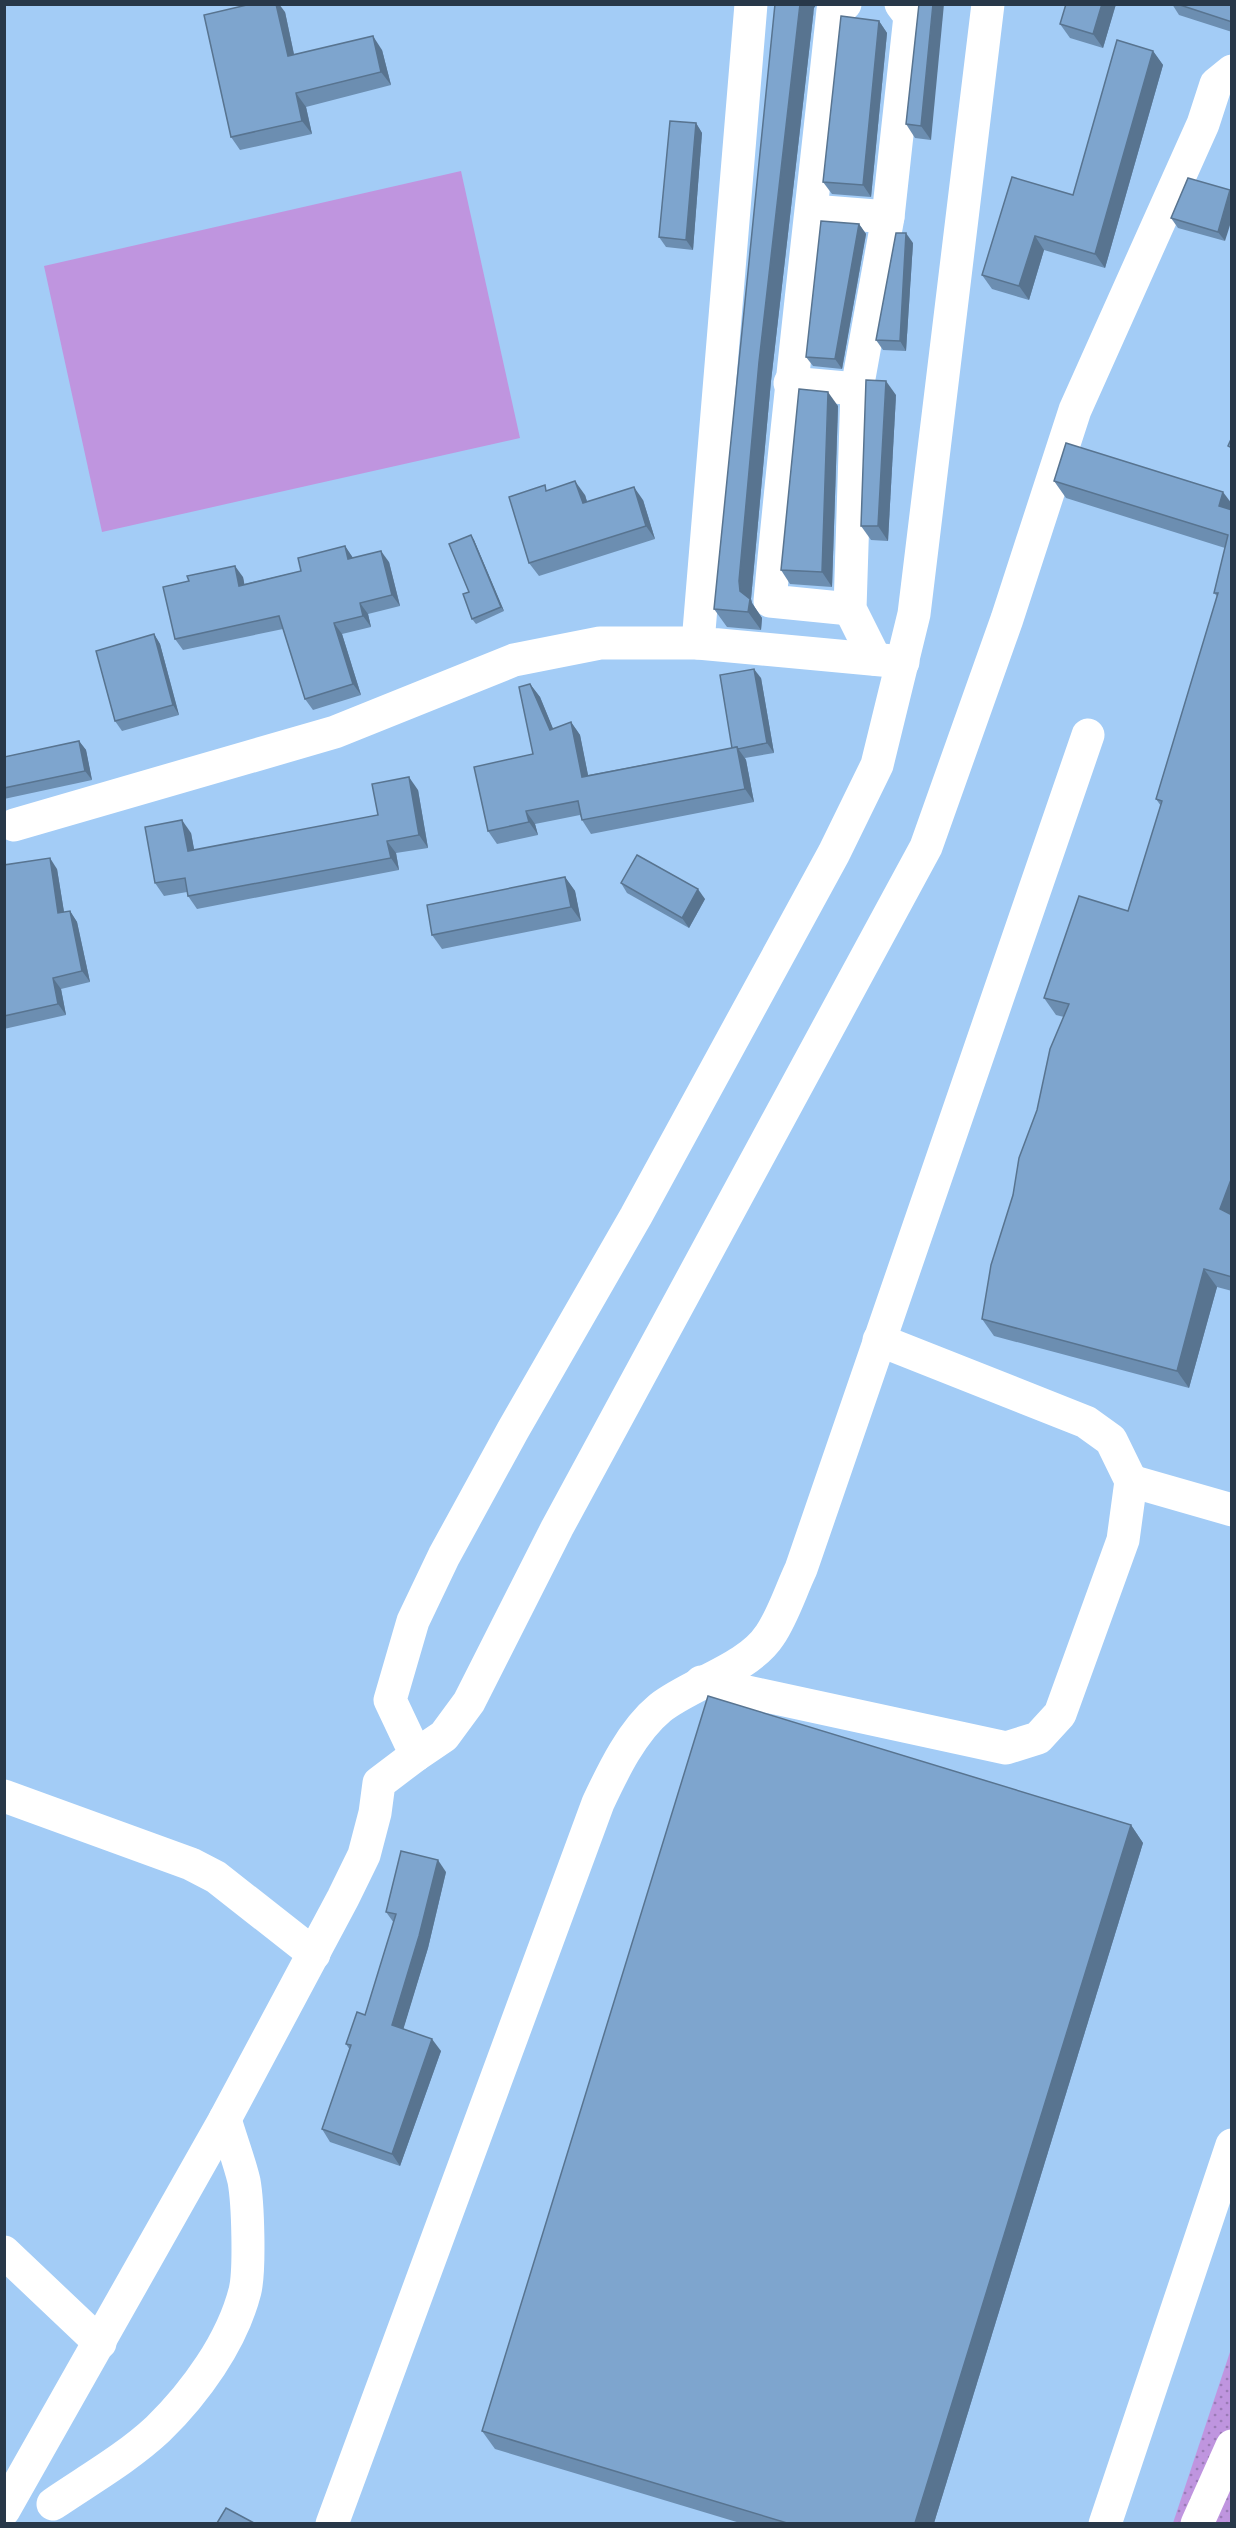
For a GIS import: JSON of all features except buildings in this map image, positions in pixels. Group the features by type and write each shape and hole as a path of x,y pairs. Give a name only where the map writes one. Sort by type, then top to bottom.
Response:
{"street":[{"path":"698,643 751,4"},
{"path":"844,4 833,10 812,211 790,383 770,601 849,609"},
{"path":"889,660 849,609 857,389 888,217 910,16 901,4"},
{"path":"416,1755 390,1700 413,1621 513,1430 636,1216 834,853 877,765 889,660 914,614 988,4"},
{"path":"4,2510 225,2119 314,1954 364,1855 375,1813 379,1784 444,1736 469,1702 590,1465 926,847 1007,619 1074,410 1203,124 1216,84 1232,71"},
{"path":"812,211 888,217"},
{"path":"790,383 857,389"},
{"path":"14,825 336,732 514,660 600,643 698,643 889,660"},
{"path":"332,2523 598,1803 610,1777 639,1731 659,1708 701,1682 742,1661 770,1636 801,1569 1088,735"},
{"path":"701,1682 1006,1748 1038,1737 1060,1714 1123,1540 1131,1481 1111,1440 1086,1422 879,1340"},
{"path":"1131,1481 1232,1510"},
{"path":"4,1796 191,1864 216,1877 314,1954"},
{"path":"53,2504 157,2430 189,2395 213,2361 231,2327 245,2290 247,2214 244,2182 225,2119"},
{"path":"1105,2523 1232,2145"},
{"path":"4,2252 100,2343"},
{"path":"1197,2523 1232,2446"}],"shaded area":[{"path":"461,171 520,438 102,532 44,266"},
{"path":"1231,2349 1231,2523 1173,2523"}]}
